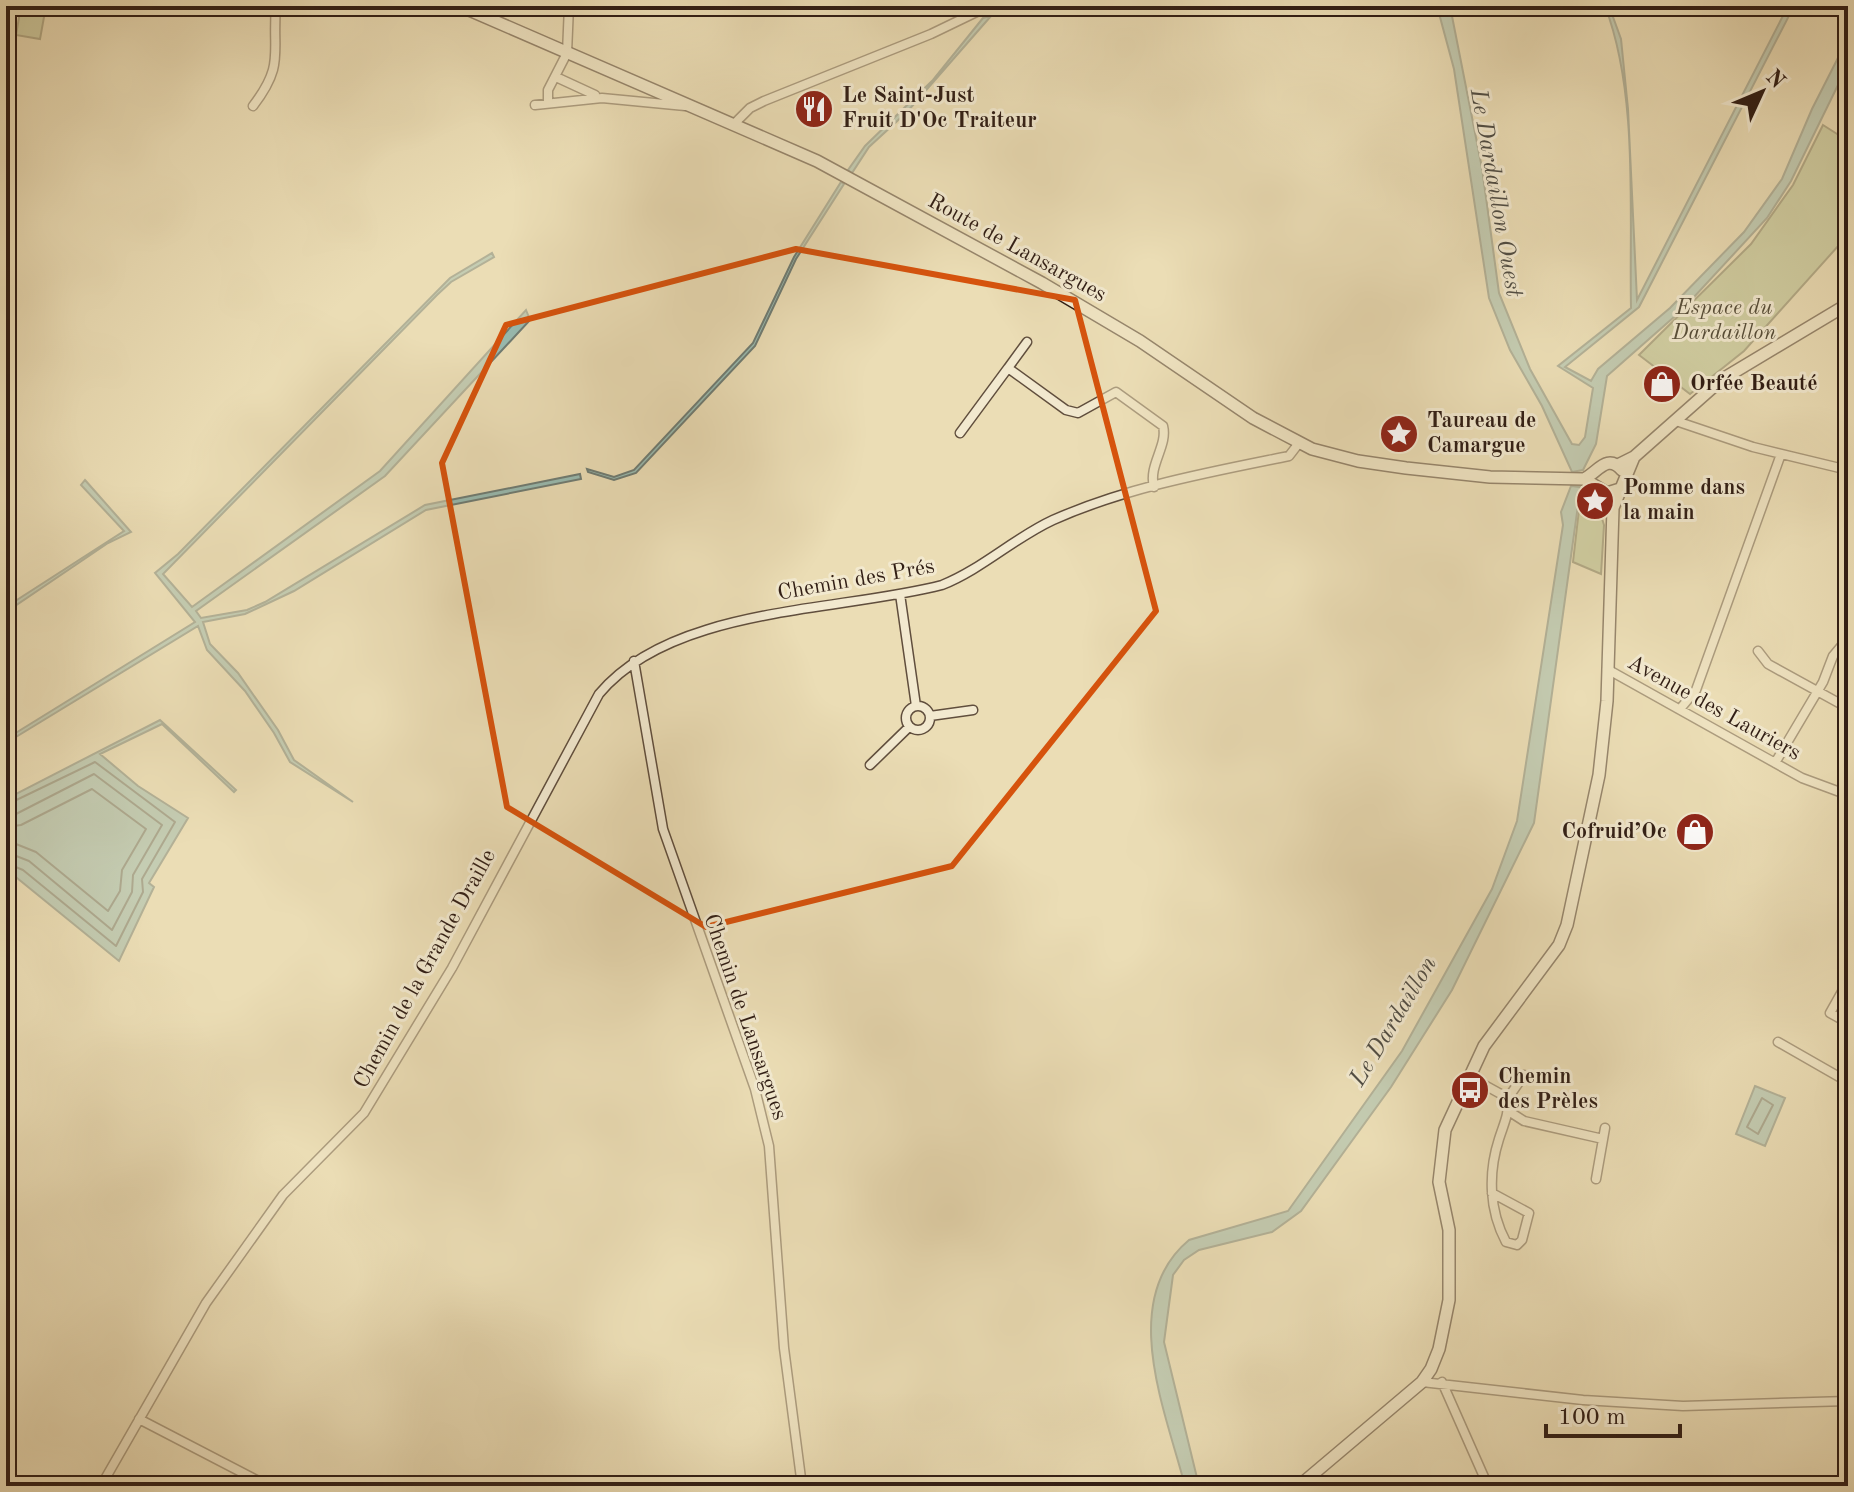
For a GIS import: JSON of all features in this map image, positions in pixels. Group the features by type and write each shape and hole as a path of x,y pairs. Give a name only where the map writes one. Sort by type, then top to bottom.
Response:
{"main road":[{"name":"Route de Lansargues","path":"460,6 817,161 1042,283 1140,341 1253,418 1299,443 1358,461 1490,477 1591,479"},
{"path":"1613,508 1607,493 1591,479 1605,463 1618,465 1634,457 1747,362 1848,304"},
{"path":"1299,1486 1422,1382 1439,1349 1449,1300 1449,1230 1439,1182 1441,1146 1484,1046 1559,945 1567,925 1599,775 1607,669 1613,508 1634,457"},
{"path":"1618,465 1624,476"},
{"path":"1607,493 1620,489"}],"street":[{"path":"253,106 271,82 275,67 276,6"},
{"path":"548,101 548,90 567,53 569,6"},
{"path":"734,124 744,112 764,101 931,34 989,6"},
{"path":"556,77 602,98"},
{"path":"535,105 548,101 602,98 692,106"},
{"path":"960,433 1027,342"},
{"path":"1008,368 1071,413 1082,411 1116,392 1160,423 1164,434 1152,469 1154,487"},
{"path":"1689,410 1694,425"},
{"path":"1676,421 1781,454 1848,470"},
{"name":"Chemin des Prés","path":"634,661 723,625 758,616 900,594 960,578 1052,521 1154,487 1289,456 1299,443"},
{"path":"1680,709 1694,695 1781,454"},
{"path":"900,594 916,706"},
{"path":"1775,763 1817,692 1833,656 1848,638"},
{"path":"1758,651 1768,664 1848,708"},
{"name":"Chemin de la Grande Draille","path":"101,1486 206,1303 283,1195 364,1113 452,968 599,694 623,667 634,661"},
{"name":"Chemin de Lansargues","path":"634,661 663,829 755,1089 766,1131 775,1200 784,1348 802,1486"},
{"name":"Avenue des Lauriers","path":"1607,669 1775,763 1847,797"},
{"path":"916,706 923,707 930,716"},
{"path":"909,727 906,716 916,706"},
{"path":"930,716 973,710"},
{"path":"909,727 924,729 930,716"},
{"path":"870,765 909,727"},
{"path":"1848,981 1830,1013 1848,1023"},
{"path":"1778,1042 1848,1082"},
{"path":"1492,1193 1528,1210 1522,1240 1517,1245 1504,1239 1496,1219 1492,1193 1495,1152 1510,1112 1508,1098 1524,1075"},
{"path":"1470,1077 1508,1098"},
{"path":"1510,1112 1524,1121 1603,1139"},
{"path":"1596,1179 1605,1128"},
{"path":"1422,1382 1551,1397 1683,1406 1848,1401"},
{"path":"1442,1382 1488,1486"},
{"path":"139,1419 268,1486"}],"highlighted area":[{"path":"796,249 1075,300 1156,611 952,866 706,927 507,807 442,463 506,325"}],"green space":[{"path":"21,6 46,6 40,39 16,35"},
{"name":"Espace du Dardaillon","path":"1823,125 1848,141 1848,200 1842,210 1848,214 1848,235 1744,351 1690,394 1639,355 1751,244 1793,185"},
{"path":"1581,492 1595,496 1604,525 1601,574 1573,562"}],"water":[{"path":"1437,6 1450,6 1482,168 1499,293 1530,369 1572,444 1579,445 1585,437 1593,388 1558,366 1631,308 1628,116 1616,41 1605,6 1609,6 1621,39 1628,109 1637,300 1788,6 1794,6 1639,307 1565,367 1591,381 1598,369 1670,308 1744,232 1782,179 1812,109 1840,54 1848,47 1848,64 1839,83 1791,181 1767,218 1682,310 1607,376 1596,444 1583,470 1572,472 1542,406 1510,350 1489,298 1454,69"},
{"path":"991,16 907,112 869,147 852,173 848,170 865,146 933,80 983,18"},
{"path":"841,182 844,184 796,259 755,346 636,473 614,480 588,472 587,469 614,477 634,470 753,343 794,257"},
{"path":"492,253 494,257 451,282 437,295 163,574 192,607 380,471 526,310 530,320 385,476 196,611 201,618 247,610 265,602 425,505 580,474 581,479 426,510 294,591 245,614 203,622 210,644 238,673 278,730 294,760 353,802 290,762 245,691 207,650 198,626 6,743 6,739 195,622 155,573 178,554 450,278"},
{"path":"85,480 131,532 108,543 6,612 6,607 124,531 81,485"},
{"path":"1571,486 1580,487 1580,491 1534,823 1452,990 1391,1087 1301,1211 1272,1232 1199,1250 1184,1260 1173,1275 1164,1342 1199,1486 1185,1486 1167,1425 1153,1358 1151,1325 1155,1293 1167,1265 1189,1240 1288,1211 1402,1051 1492,889 1517,821 1563,525 1561,512"},
{"path":"160,720 236,790 234,792 162,724 100,754 138,786 188,818 149,883 154,887 119,961 6,869 6,799"},
{"path":"1755,1086 1785,1098 1765,1146 1736,1134"}],"place":[{"name":"Le Saint-Just Fruit D'Oc Traiteur","path":"814,109"},
{"name":"Orfée Beauté","path":"1662,384"},
{"name":"Taureau de Camargue","path":"1399,434"},
{"name":"Pomme dans la main","path":"1595,501"},
{"name":"Cofruid’Oc","path":"1695,832"},
{"name":"Chemin des Prèles","path":"1470,1090"}],"water label":[{"name":"Le Dardaillon Ouest","path":"1495,193"},
{"name":"Le Dardaillon","path":"1394,1022"}]}
